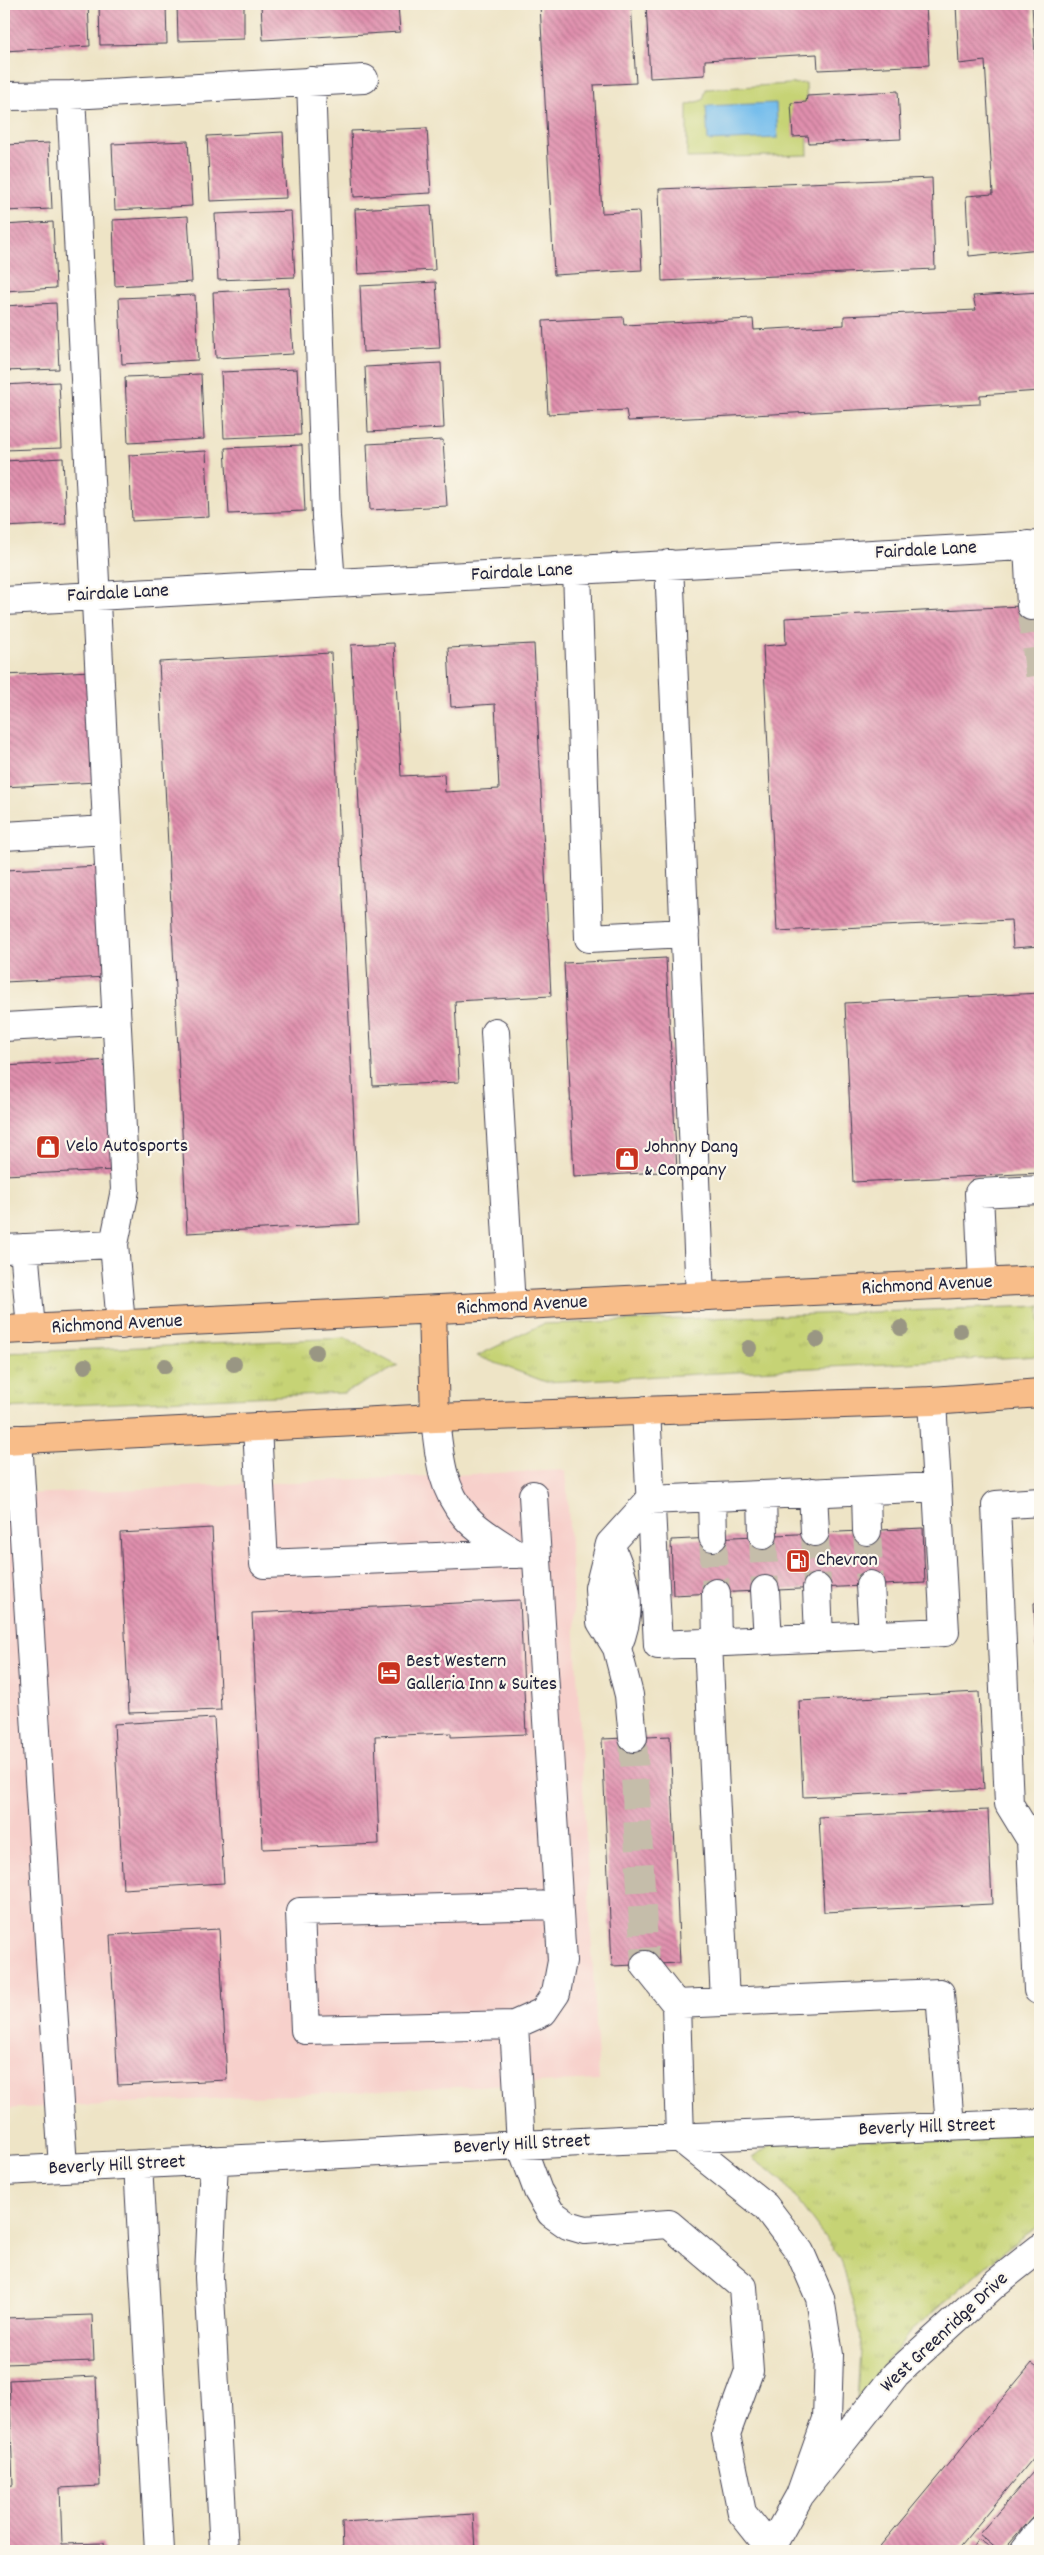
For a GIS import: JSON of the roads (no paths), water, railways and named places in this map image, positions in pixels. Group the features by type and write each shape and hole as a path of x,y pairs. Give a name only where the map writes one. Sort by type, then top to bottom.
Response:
{"main road":[{"name":"Richmond Avenue","path":"4,1330 1040,1280"},
{"path":"432,1310 436,1418"},
{"path":"11,1439 436,1418 932,1401 1040,1393"}],"street":[{"path":"10,96 71,95 364,79"},
{"path":"311,82 326,517 331,583"},
{"path":"71,95 125,1190 114,1244 121,1324"},
{"path":"1031,606 1034,545"},
{"name":"Fairdale Lane","path":"4,600 1034,545"},
{"path":"669,564 700,1297"},
{"path":"577,570 588,938 684,933"},
{"path":"4,836 107,830"},
{"path":"4,1027 116,1021"},
{"path":"494,1032 511,1306"},
{"path":"983,1283 979,1193 1040,1190"},
{"path":"31,1329 14,1248 114,1244"},
{"path":"646,1410 658,1645 945,1632 932,1401"},
{"path":"436,1418 441,1471 452,1498 467,1518 526,1554"},
{"path":"257,1427 264,1564 526,1554"},
{"path":"11,1439 63,2168"},
{"path":"633,1738 629,1695 617,1648 627,1624 626,1584 610,1544 650,1500 937,1487"},
{"path":"866,1491 867,1531"},
{"path":"814,1492 815,1532"},
{"path":"533,1495 526,1554 562,1961 556,1994 543,2012 514,2025 305,2030 300,1912 557,1905"},
{"path":"762,1495 762,1535"},
{"path":"712,1496 713,1537"},
{"path":"1040,1502 996,1505 1009,1804 1031,1840 1038,1990 1040,1990"},
{"path":"870,1585 873,1636"},
{"path":"817,1588 819,1638"},
{"path":"765,1590 768,1640"},
{"path":"716,1593 713,1643 725,2002"},
{"path":"645,1965 676,2004 680,2138"},
{"path":"676,2004 940,1993 950,2127"},
{"path":"514,2025 521,2145 538,2191 551,2213 568,2225 585,2230 669,2224 743,2287 749,2371 726,2434 742,2514 770,2550"},
{"name":"Beverly Hill Street","path":"4,2171 521,2145 1040,2123"},
{"name":"West Greenridge Drive","path":"680,2138 765,2206 800,2252 820,2298 829,2355 827,2420 800,2495 770,2550"},
{"path":"214,2160 209,2277 224,2551"},
{"path":"138,2164 159,2551"},
{"name":"West Greenridge Drive","path":"800,2495 896,2374 996,2282 1040,2248"},
{"path":"1024,2551 1040,2530"}],"water":[{"path":"776,103 778,138 708,141 706,106"}],"tunnel":[{"path":"1031,606 1040,680"},
{"path":"867,1531 870,1585"},
{"path":"815,1532 817,1588"},
{"path":"763,1535 765,1590"},
{"path":"713,1537 716,1593"},
{"path":"633,1738 645,1965"}],"place":[{"name":"Velo Autosports","path":"48,1147"},
{"name":"Johnny Dang & Company","path":"627,1159"},
{"name":"Chevron","path":"798,1561"},
{"name":"Best Western Galleria Inn & Suites","path":"389,1673"}]}
